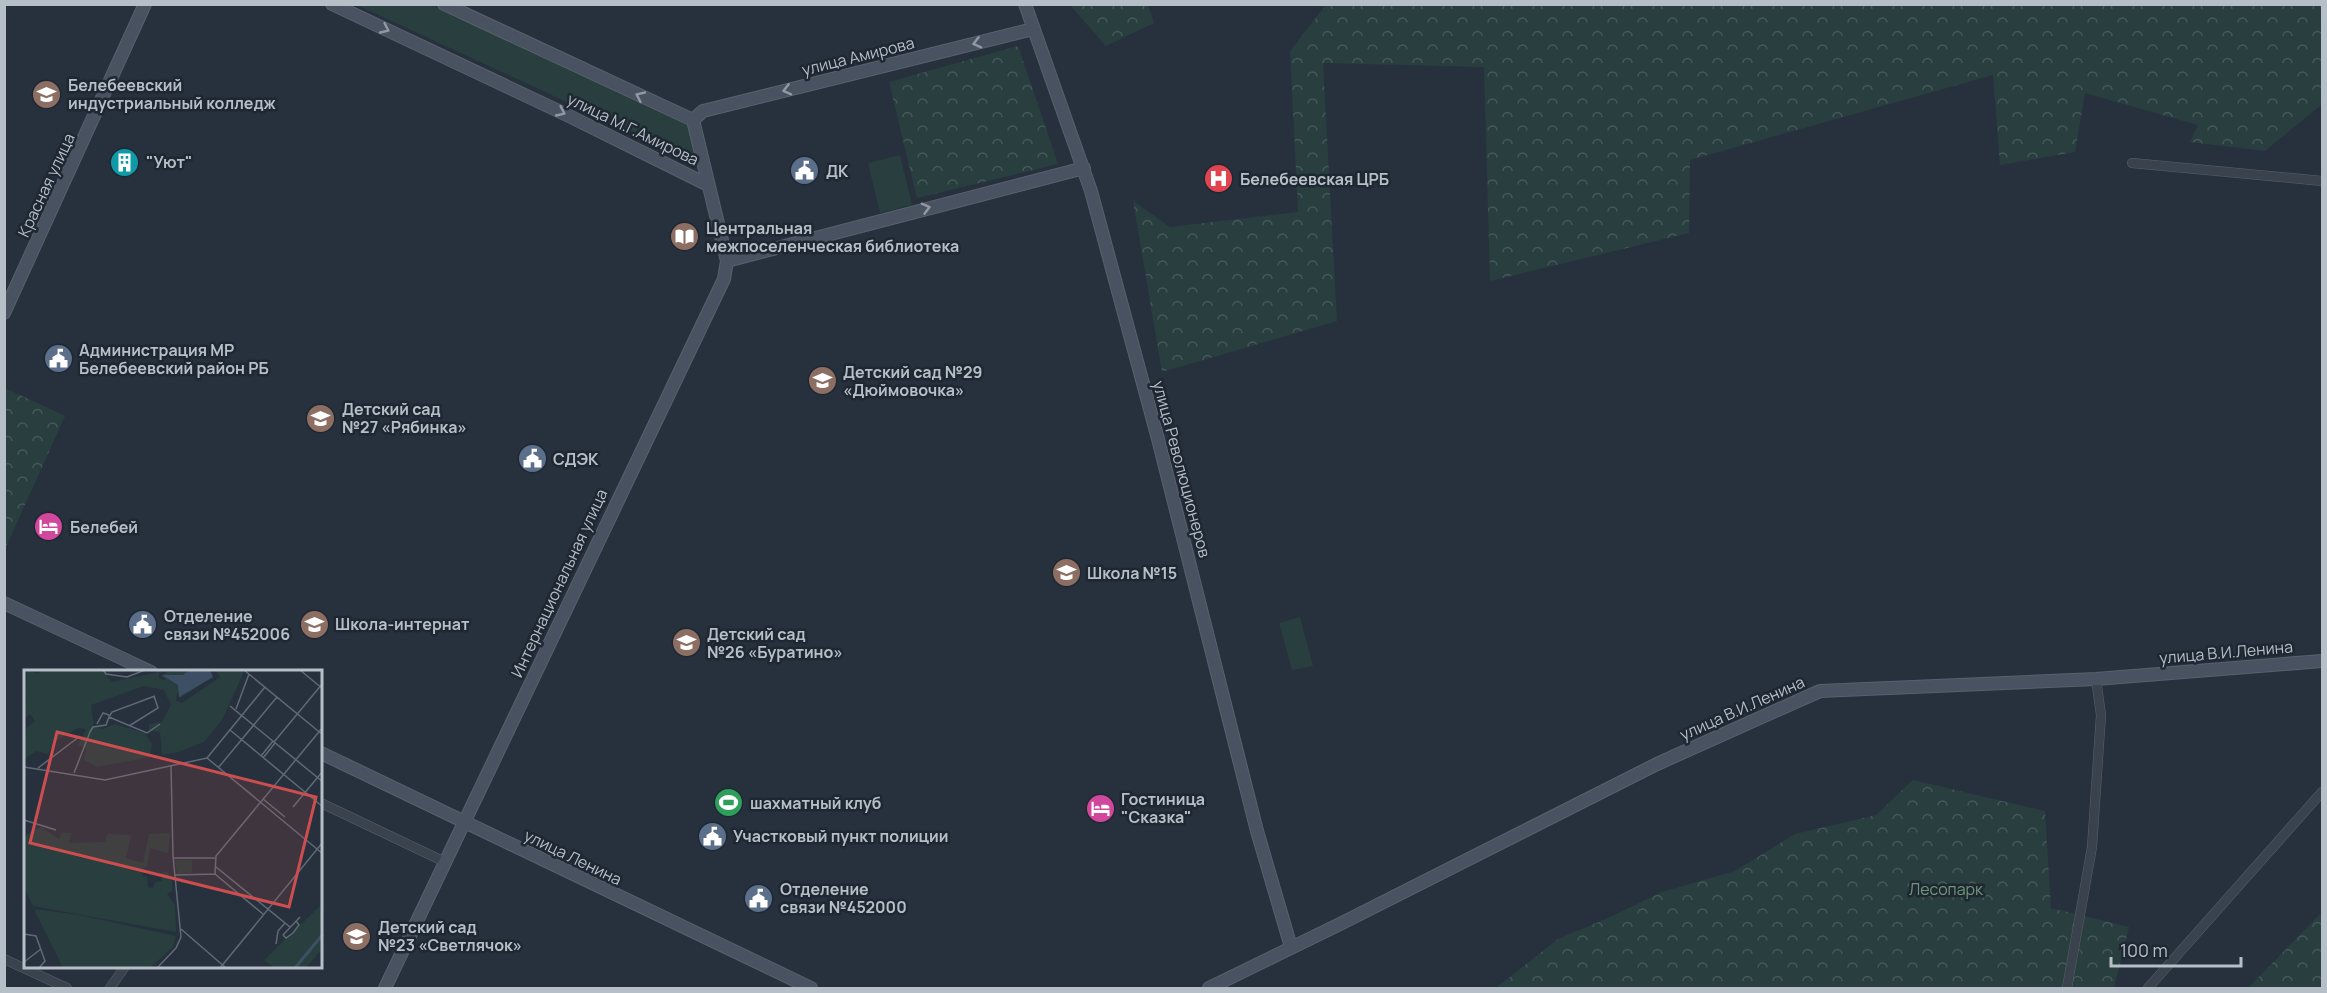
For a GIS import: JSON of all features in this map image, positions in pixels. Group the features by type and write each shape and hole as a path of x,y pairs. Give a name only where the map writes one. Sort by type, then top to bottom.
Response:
{"main road":[{"name":"Красная улица","path":"4,313 145,4"},
{"name":"улица М.Г.Амирова","path":"332,4 592,127 708,185"},
{"name":"улица М.Г.Амирова","path":"444,4 693,120 708,185"},
{"name":"улица Революционеров","path":"1025,4 1084,168 1158,440 1257,831 1291,948"},
{"name":"улица Амирова","path":"693,120 703,111 1033,29"},
{"path":"727,261 1084,168"},
{"name":"Интернациональная улица","path":"385,988 724,279 727,261 708,185"},
{"path":"4,603 147,670"},
{"name":"улица В.И.Ленина","path":"1291,948 1657,764 1820,691 2096,679 2322,661"},
{"name":"улица Ленина","path":"322,753 812,988"},
{"path":"1209,988 1291,948"}],"street":[{"path":"2132,163 2322,181"},
{"path":"2067,988 2092,847 2101,715 2096,679"},
{"path":"2148,988 2322,792"},
{"path":"322,803 445,862"},
{"path":"4,959 24,968"},
{"path":"26,969 67,988"},
{"path":"110,988 123,969"}],"green space":[{"path":"357,5 432,5 691,126 698,142 692,154 677,153"},
{"path":"1070,5 1148,5 1154,23 1106,46"},
{"path":"1326,5 2322,5 2322,104 2265,151 2190,142 2198,125 2085,93 2075,152 2000,165 1993,75 1690,160 1689,233 1490,281 1484,67 1323,63 1337,321 1162,372 1133,201 1170,227 1298,212 1290,51"},
{"path":"1018,46 1058,164 917,198 889,82"},
{"path":"900,155 912,205 880,213 868,163"},
{"path":"5,388 65,416 5,549"},
{"path":"1300,617 1313,666 1292,670 1279,623"},
{"name":"Лесопарк","path":"1913,780 2045,811 2051,908 2129,927 2114,988 1496,988 1558,939 1662,892 1735,871 1795,834 1876,815"},
{"path":"2322,912 2322,988 2248,988"}],"place":[{"name":"Белебеевский индустриальный колледж","path":"47,94"},
{"name":"\"Уют\"","path":"125,162"},
{"name":"ДК","path":"805,171"},
{"name":"Белебеевская ЦРБ","path":"1219,179"},
{"name":"Центральная межпоселенческая библиотека","path":"685,237"},
{"name":"Администрация МР Белебеевский район РБ","path":"58,359"},
{"name":"Детский сад №29 «Дюймовочка»","path":"822,381"},
{"name":"Детский сад №27 «Рябинка»","path":"321,418"},
{"name":"СДЭК","path":"532,459"},
{"name":"Белебей","path":"49,527"},
{"name":"Школа №15","path":"1066,573"},
{"name":"Школа-интернат","path":"314,624"},
{"name":"Отделение связи №452006","path":"143,625"},
{"name":"Детский сад №26 «Буратино»","path":"686,643"},
{"name":"шахматный клуб","path":"729,803"},
{"name":"Гостиница \"Сказка\"","path":"1100,808"},
{"name":"Участковый пункт полиции","path":"712,836"},
{"name":"Отделение связи №452000","path":"759,898"},
{"name":"Детский сад №23 «Светлячок»","path":"357,936"}]}
